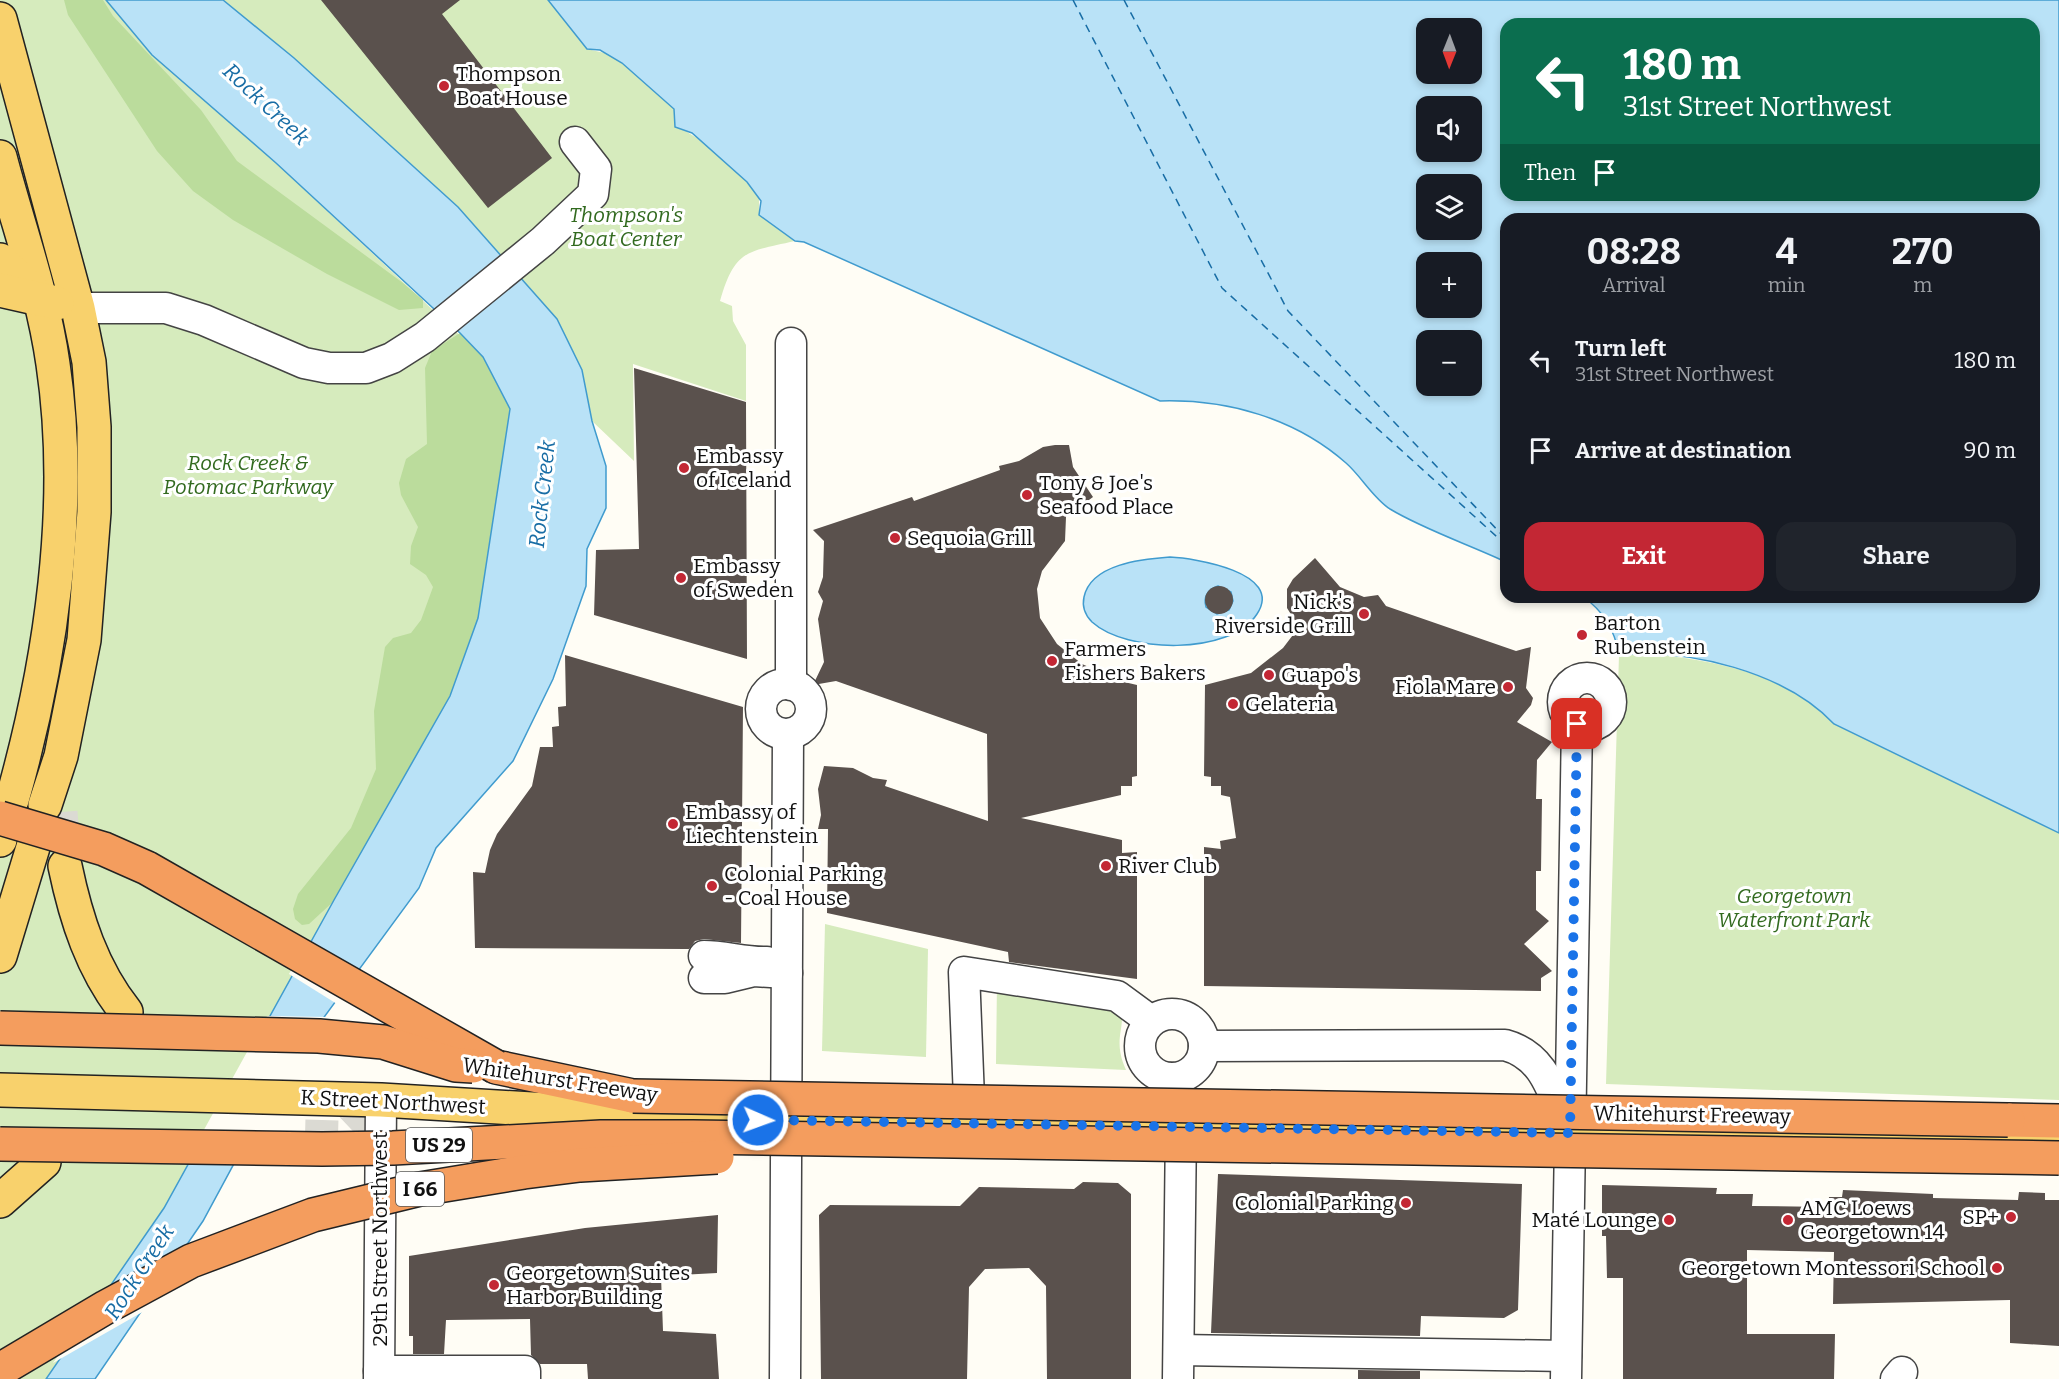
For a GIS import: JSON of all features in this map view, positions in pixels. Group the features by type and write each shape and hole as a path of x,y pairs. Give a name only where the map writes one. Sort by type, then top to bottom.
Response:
{"highway":[{"path":"6,809 147,868 496,1067"},
{"name":"Whitehurst Freeway","path":"0,1028 319,1036 383,1042 456,1065 496,1067 644,1097 2059,1121"},
{"name":"Whitehurst Freeway","path":"0,1144 322,1149 393,1148 601,1137 2059,1158"},
{"name":"I 66","path":"0,1370 115,1302 191,1261 269,1230 366,1200 420,1189 580,1165 699,1159 877,1140"}],"main road":[{"path":"0,19 78,308 91,389 94,512 84,640 53,809"},
{"path":"0,157 40,299 56,390 59,456 58,528 43,670 32,726 6,809"},
{"path":"0,260 40,299"},
{"path":"0,290 78,308"},
{"path":"0,956 34,844"},
{"path":"65,866 78,922 110,992 126,1012"},
{"name":"K Street Northwest","path":"0,1090 381,1100 669,1118 786,1121 2059,1141"},
{"path":"0,1201 44,1162"}],"street":[{"path":"78,308 166,308 204,320 292,359 329,368 354,369 378,364 425,337 593,194 596,169 575,142"},
{"path":"785,1379 788,734 773,731 767,726 760,712 764,696 770,690 777,685 790,685 791,343"},
{"path":"1171,1078 1181,1126 1178,1364 1566,1367 1577,724"},
{"path":"704,967 725,978 788,967"},
{"path":"969,1124 964,972 1117,996 1151,1021"},
{"path":"1168,1014 1189,1019 1198,1026 1204,1047 1198,1066 1190,1072 1171,1078 1151,1071 1140,1053 1142,1031 1151,1021 1168,1014"},
{"path":"1204,1047 1505,1045 1520,1049 1539,1064 1570,1133"},
{"name":"29th Street Northwest","path":"379,1375 381,1100"},
{"path":"379,1375 525,1371 525,1379"}],"green space":[{"name":"Rock Creek & Potomac Parkway","path":"0,0 106,0 152,55 276,163 483,357 393,796 164,1208 46,1379 0,1379"},
{"path":"64,0 103,0 113,16 201,110 237,161 403,283 423,300 423,308 399,310 327,274 233,220 193,191 157,151 68,15"},
{"name":"Thompson's Boat Center","path":"223,0 548,0 587,49 609,54 625,65 674,109 675,127 684,130 708,146 733,168 759,197 759,215 795,241 754,251 745,256 731,271 720,301 732,306 733,321 746,345 746,401 633,364 634,461 592,421 582,370 557,319 458,207 294,58"},
{"path":"460,333 483,357 510,409 478,618 450,696 334,901 309,924 302,925 295,919 293,909 298,894 351,828 376,769 374,711 385,647 393,638 411,633 421,620 433,587 426,575 410,564 411,546 418,527 401,495 399,483 406,459 427,444 425,368 432,351"},
{"name":"Georgetown Waterfront Park","path":"1649,654 1699,660 1749,672 1772,681 1795,693 1834,724 2059,833 2059,1100 1606,1084 1619,655"},
{"path":"825,924 928,949 926,1057 822,1051"},
{"path":"997,982 1121,1004 1120,1050 1126,1070 996,1064"}],"water":[{"name":"Rock Creek","path":"106,0 223,0 294,58 458,207 557,319 582,370 592,421 606,466 606,508 587,549 586,586 553,679 513,761 436,848 419,888 283,1073 203,1221 95,1379 46,1379 164,1208 450,696 478,618 510,409 483,357 460,333 276,163 152,55"},
{"path":"548,0 2059,0 2059,833 1834,724 1814,706 1763,677 1704,660 1646,654 1619,655 1615,638 1607,622 1590,603 2040,603 2040,213 1500,213 1500,559 1390,509 1346,463 1326,447 1282,423 1235,408 1185,401 1160,401 804,242 795,241 759,215 761,201 747,182 692,133 675,127 674,109 622,63 600,50 587,49"},
{"path":"1170,557 1215,564 1248,578 1258,588 1262,600 1257,614 1244,628 1225,637 1202,643 1177,645 1128,640 1092,622 1085,610 1083,600 1096,577 1119,565","holes":["1218,586 1231,592 1233,601 1229,610 1217,614 1206,607 1206,597 1211,589"]}],"pier":[{"path":"308,941 359,974 337,1004 289,974"},
{"path":"267,1016 328,1017 286,1074 237,1164 185,1164"},
{"path":"186,1251 146,1310 53,1363 98,1299"}],"building":[{"name":"Thompson Boat House","path":"321,0 460,0 442,14 552,158 488,208"},
{"path":"634,368 746,402 747,659 594,615 596,550 639,549"},
{"path":"1069,445 1073,467 1093,497 1066,517 1065,541 1042,571 1037,589 1040,618 1057,644 1082,664 1120,681 1137,685 1137,776 1132,777 1132,786 1121,786 1121,795 1021,818 1122,840 1122,853 1137,852 1137,979 1009,962 1008,952 827,913 828,829 818,829 821,815 818,789 824,766 853,768 873,778 887,780 885,786 988,821 987,734 836,681 813,685 824,662 818,619 823,601 818,592 823,577 824,541 813,530 912,497 914,501 1000,470 999,466 1019,461 1043,447"},
{"path":"1315,558 1340,587 1364,597 1378,595 1386,606 1516,651 1531,647 1526,688 1533,698 1531,705 1517,722 1552,742 1537,760 1536,799 1542,799 1541,871 1536,871 1536,910 1549,921 1524,944 1552,971 1541,978 1541,991 1204,986 1204,847 1221,849 1220,841 1236,838 1230,797 1221,795 1221,786 1211,786 1211,777 1204,776 1205,685 1251,673 1283,648 1299,627 1287,608 1287,589 1293,579"},
{"path":"1219,586 1229,590 1233,600 1229,610 1219,614 1209,610 1205,600 1209,590"},
{"path":"565,655 743,707 741,943 704,939 695,941 689,949 475,948 473,872 485,873 490,850 497,834 532,786 540,747 553,747 552,727 559,726 558,707 566,706"},
{"path":"1218,1174 1522,1184 1518,1310 1504,1318 1421,1316 1420,1336 1211,1333"},
{"path":"1083,1182 1118,1183 1131,1194 1131,1379 1047,1379 1046,1286 1029,1268 985,1269 969,1287 967,1379 821,1379 819,1215 830,1205 960,1206 979,1187 1074,1189"},
{"path":"1602,1185 1717,1188 1716,1194 1753,1194 1752,1206 1828,1207 1829,1197 1842,1197 1843,1190 1933,1194 1933,1198 2018,1200 2019,1192 2045,1193 2045,1200 2059,1200 2059,1346 2010,1343 2010,1300 1833,1304 1834,1252 1747,1250 1747,1334 1835,1334 1834,1379 1623,1379 1623,1278 1607,1278 1606,1236 1602,1236"},
{"path":"718,1215 717,1273 661,1276 663,1331 716,1334 719,1379 588,1379 587,1364 540,1364 531,1355 530,1319 446,1320 444,1354 413,1354 413,1336 409,1336 409,1256 585,1228"},
{"path":"1358,1370 1420,1371 1420,1379 1358,1379"}],"ferry route":[{"path":"1073,0 1222,288 1500,540"},
{"path":"1124,0 1288,311 1500,533"}],"tunnel":[{"path":"61,812 65,864"},
{"path":"305,1136 342,1137 381,1100"}],"place":[{"name":"Thompson Boat House","path":"444,86"},
{"name":"Embassy of Iceland","path":"684,468"},
{"name":"Tony & Joe's Seafood Place","path":"1027,495"},
{"name":"Sequoia Grill","path":"895,538"},
{"name":"Embassy of Sweden","path":"681,578"},
{"name":"Nick's Riverside Grill","path":"1364,614"},
{"name":"Barton Rubenstein","path":"1582,635"},
{"name":"Farmers Fishers Bakers","path":"1052,661"},
{"name":"Guapo's","path":"1269,675"},
{"name":"Fiola Mare","path":"1508,687"},
{"name":"Gelateria","path":"1233,704"},
{"name":"Embassy of Liechtenstein","path":"673,824"},
{"name":"River Club","path":"1106,866"},
{"name":"Colonial Parking - Coal House","path":"712,886"},
{"name":"Colonial Parking","path":"1406,1203"},
{"name":"SP+","path":"2011,1217"},
{"name":"Maté Lounge","path":"1669,1220"},
{"name":"AMC Loews Georgetown 14","path":"1788,1220"},
{"name":"Georgetown Montessori School","path":"1997,1268"},
{"name":"Georgetown Suites Harbor Building","path":"494,1285"}],"route":[{"path":"758,1120 1570,1133 1577,724"}]}
